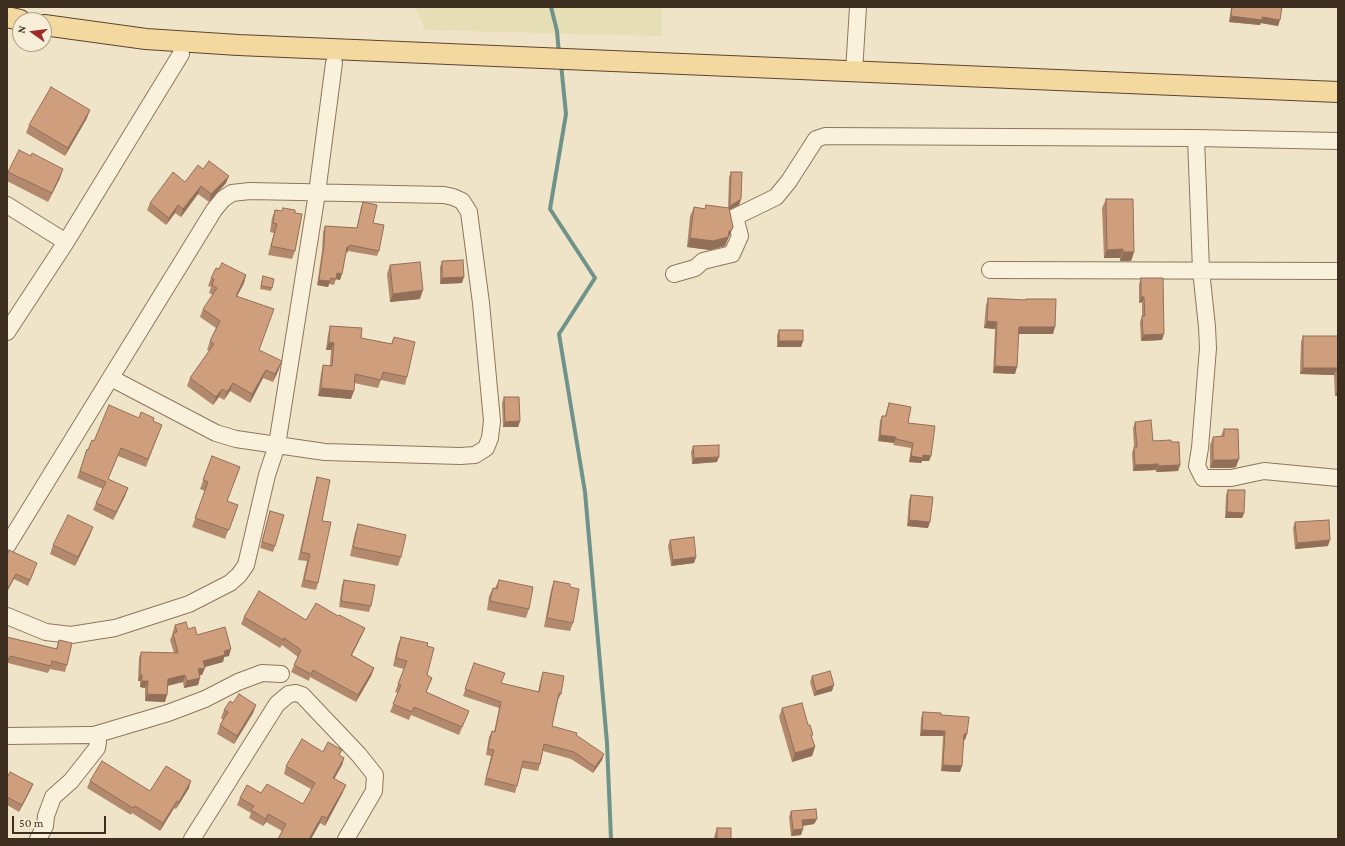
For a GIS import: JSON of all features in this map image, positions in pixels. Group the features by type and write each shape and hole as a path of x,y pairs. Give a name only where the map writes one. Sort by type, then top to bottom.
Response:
{"main road":[{"path":"52,26 146,39 238,45 1338,92"},
{"path":"52,38 240,60 774,82 1338,102"}],"street":[{"path":"854,72 858,7"},
{"path":"7,332 66,242 182,54"},
{"path":"7,616 46,632 71,635 115,628 189,604 230,583 240,575 246,564 267,475 277,445 317,193 334,63"},
{"path":"674,274 695,268 703,261 732,254 740,236 735,217 776,197 789,181 816,139 825,136 1196,138 1338,141"},
{"path":"1196,138 1201,270 1208,348 1200,448 1196,466 1203,478 1231,478 1264,471 1338,478"},
{"path":"7,546 214,210 223,199 232,193 250,191 444,195 462,201 469,212 481,303 492,421 490,438 486,448 475,455 460,456 325,452 236,439 216,433 111,378"},
{"path":"7,206 66,242"},
{"path":"990,270 1338,271"},
{"path":"7,736 94,735 168,713 205,699 238,682 262,673 281,674"},
{"path":"192,839 277,704 289,694 296,693 302,695 360,755 375,775 374,791 346,839"},
{"path":"38,839 45,826 49,806 53,797 71,781 97,748 98,742 94,735"}],"shaded area":[{"path":"414,7 662,7 662,36 426,30"}],"building":[{"path":"1232,7 1282,7 1280,20 1262,17 1262,20 1231,16"},
{"path":"51,87 90,110 68,148 29,125"},
{"path":"19,150 31,156 32,153 63,169 52,193 8,172"},
{"path":"209,161 229,176 211,194 201,186 183,209 178,205 169,218 150,203 173,172 185,182 198,165 203,169"},
{"path":"731,172 742,172 741,199 730,206"},
{"path":"1106,199 1133,199 1134,252 1123,252 1123,249 1107,250"},
{"path":"363,202 377,205 373,223 384,225 379,251 350,245 347,247 342,274 337,273 336,279 331,278 330,281 319,280 325,226 357,228"},
{"path":"706,205 729,208 733,227 731,231 729,231 728,237 713,241 690,238 694,207 705,209"},
{"path":"283,208 295,210 295,213 302,214 295,251 271,246 277,224 273,223 275,210 282,211"},
{"path":"463,260 464,277 442,278 442,261"},
{"path":"420,262 423,290 393,294 390,265"},
{"path":"222,263 246,275 236,296 274,309 259,350 282,361 275,374 266,370 252,394 233,383 227,392 222,389 216,397 190,378 214,344 210,341 220,321 203,309 217,288 212,285 214,279 211,278 216,268 219,269"},
{"path":"263,276 274,279 272,288 261,286"},
{"path":"1141,278 1163,278 1164,334 1143,335 1142,316 1145,316 1144,297 1141,297"},
{"path":"988,298 1026,300 1056,299 1055,327 1019,327 1017,367 995,366 997,322 987,321"},
{"path":"330,326 362,328 361,338 392,344 394,337 415,342 407,377 383,372 381,380 355,374 354,391 321,388 323,365 332,366 334,343 329,342"},
{"path":"779,330 803,330 803,341 779,341"},
{"path":"1303,336 1338,336 1338,390 1337,368 1303,368"},
{"path":"504,397 519,397 520,421 505,422"},
{"path":"889,403 911,407 908,423 935,426 931,456 923,455 923,458 911,456 913,443 896,439 896,437 880,435 882,416 886,416"},
{"path":"109,405 139,418 141,412 154,418 153,421 162,425 148,459 121,448 108,479 128,488 116,512 96,503 106,482 80,471 87,449 88,450 92,440 94,441"},
{"path":"1151,420 1153,441 1171,440 1171,442 1179,442 1180,465 1135,465 1134,447 1137,447 1135,422"},
{"path":"1224,429 1238,429 1239,459 1213,460 1213,437 1224,436"},
{"path":"719,445 719,457 694,458 693,446"},
{"path":"212,456 240,467 227,501 238,505 229,530 195,518 208,482 203,480"},
{"path":"317,477 330,480 322,521 331,522 318,583 304,580 310,554 301,552"},
{"path":"1228,490 1245,490 1244,513 1227,512"},
{"path":"911,495 933,497 930,522 909,520"},
{"path":"270,511 284,515 275,546 262,542"},
{"path":"68,515 93,527 78,557 53,545"},
{"path":"1329,520 1330,540 1297,543 1295,522"},
{"path":"358,524 406,535 401,557 353,547"},
{"path":"694,537 696,557 673,560 670,540"},
{"path":"9,550 37,563 30,580 16,574 7,590 7,555"},
{"path":"344,580 375,585 371,606 341,601"},
{"path":"499,580 533,587 529,609 490,601 493,588 497,589"},
{"path":"554,581 570,584 570,587 579,589 573,623 547,618"},
{"path":"259,591 306,620 316,603 338,616 339,615 365,628 351,655 374,668 358,695 313,670 311,674 294,665 301,650 284,638 283,640 244,617"},
{"path":"186,622 188,629 195,627 197,635 225,627 231,649 224,651 225,655 203,661 205,668 198,669 200,678 187,681 185,675 168,679 167,695 147,694 148,681 142,681 142,675 140,675 141,652 178,653 173,633 177,632 175,625"},
{"path":"7,637 57,649 59,640 72,643 67,665 52,661 51,666 10,656 7,663"},
{"path":"401,637 428,643 427,646 434,648 427,675 432,678 426,692 469,711 462,727 414,707 412,712 393,704 401,685 398,684 407,661 396,658"},
{"path":"474,663 505,673 501,683 539,692 543,672 564,676 561,694 559,693 552,726 577,733 576,735 604,754 595,767 574,752 544,744 540,764 523,761 517,786 486,778 494,750 488,749 492,731 495,732 501,702 465,689"},
{"path":"830,671 834,685 816,691 812,676"},
{"path":"239,694 256,705 237,736 220,725 228,712 224,710 230,701 233,703"},
{"path":"802,703 808,725 810,725 813,735 811,735 815,747 795,753 782,708"},
{"path":"923,712 969,717 967,734 964,734 962,766 943,765 945,731 922,730"},
{"path":"302,739 323,752 328,742 342,750 339,755 344,758 333,778 346,785 327,818 322,816 309,839 278,839 286,824 268,814 266,819 251,810 254,806 240,798 247,785 261,793 267,784 303,804 315,783 286,766"},
{"path":"102,761 150,791 166,766 191,781 179,802 177,801 163,823 135,806 133,808 90,781"},
{"path":"10,772 33,784 22,805 7,797 7,778"},
{"path":"816,809 817,819 802,820 803,829 793,830 791,811"},
{"path":"717,828 731,828 731,839 717,839"}],"waterway":[{"path":"551,7 557,31 559,54"},
{"path":"561,64 566,114 550,209 595,278 559,334 585,492 607,743 611,839"}]}
